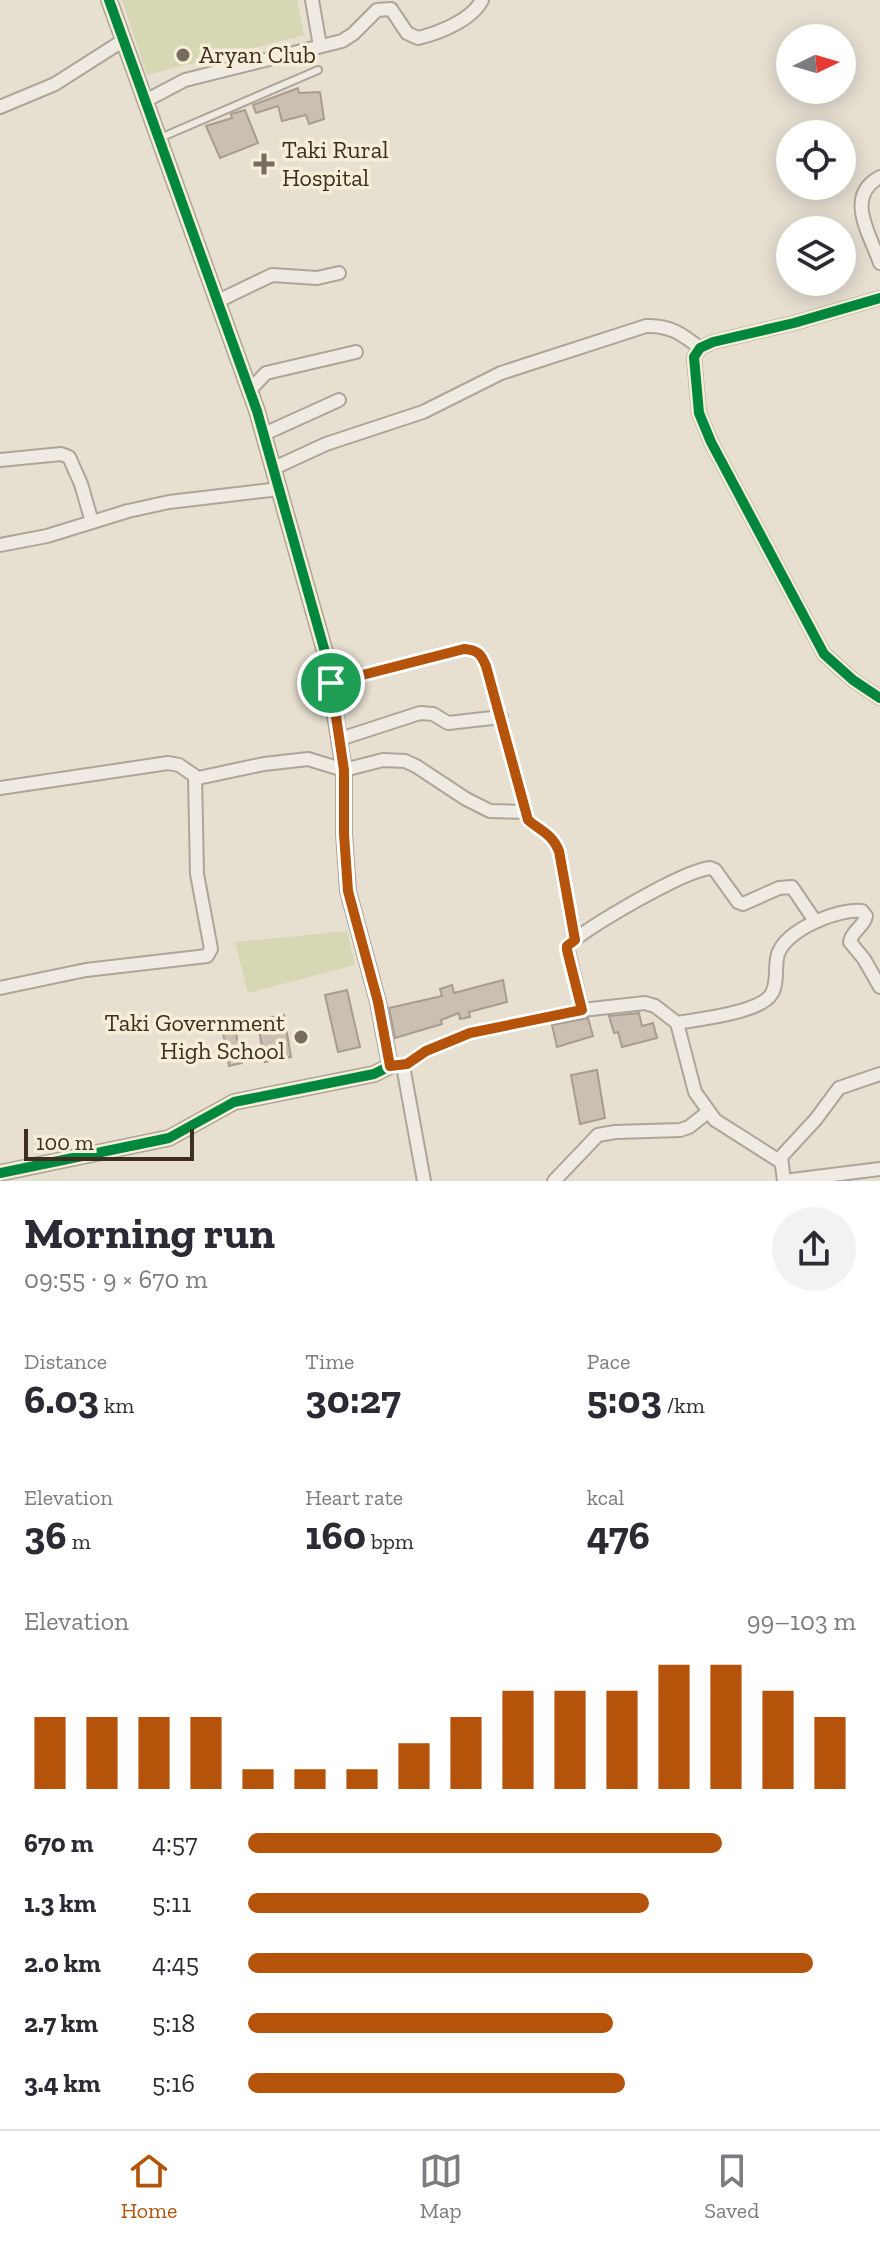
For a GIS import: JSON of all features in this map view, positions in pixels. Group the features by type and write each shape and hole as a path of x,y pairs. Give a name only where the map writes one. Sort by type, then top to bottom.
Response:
{"street":[{"path":"109,0 250,390 321,637 344,770 348,891 397,1066 424,1181"},
{"path":"312,0 320,46"},
{"path":"147,100 185,80 342,41 377,10 395,5 407,33 418,38 448,28 479,7 482,0"},
{"path":"0,107 55,84 124,40"},
{"path":"880,177 865,188 860,206 880,263"},
{"path":"218,301 272,275 317,278 339,273"},
{"path":"880,298 713,342 700,348 694,357 699,413 711,442 824,654 853,680 880,698"},
{"path":"274,468 326,444 423,412 501,373 646,326 661,325 675,329 700,348"},
{"path":"250,390 266,373 356,352"},
{"path":"264,434 339,400"},
{"path":"0,460 61,454 69,457 92,522"},
{"path":"0,545 47,536 169,502 279,489"},
{"path":"331,683 464,649 481,654 528,820 554,840 559,851 575,940"},
{"path":"340,739 420,713 433,714 448,723 501,717"},
{"path":"0,788 168,763 179,765 195,777 308,759 344,770 383,760 405,761 490,811 502,814 525,812"},
{"path":"0,988 86,970 207,956 211,949 197,874 195,777"},
{"path":"582,1010 567,946 652,892 706,868 715,870 738,902 743,904 779,888 792,887 815,921"},
{"path":"677,1023 734,1013 770,996 779,950 815,921 855,910 862,911 866,916"},
{"path":"866,916 880,912"},
{"path":"866,916 864,923 852,934 850,942 880,987"},
{"path":"0,1173 169,1138 234,1102 374,1074 470,1033 582,1010 645,1003 655,1006 677,1023 695,1092 708,1112 715,1120 781,1162"},
{"path":"880,1074 848,1084 833,1093 816,1119 781,1157 784,1181 830,1178 880,1169"},
{"path":"554,1181 598,1135 680,1130 708,1112"}],"lane":[{"path":"160,138 318,70"}],"green space":[{"name":"Aryan Club","path":"122,0 297,0 304,35 147,75"},
{"path":"347,931 355,965 248,993 235,942"}],"building":[{"path":"298,88 299,93 320,92 324,119 309,124 306,115 282,121 278,106 256,113 253,105"},
{"path":"245,110 258,143 220,158 206,126 232,118 231,114"},
{"path":"503,980 507,1002 469,1012 470,1017 460,1019 459,1013 441,1020 442,1024 395,1038 389,1008 442,996 440,989 452,985 454,993"},
{"path":"347,990 360,1047 338,1052 325,995"},
{"path":"639,1013 642,1026 653,1023 657,1038 622,1047 609,1016"},
{"path":"284,1015 291,1057 265,1062 257,1020"},
{"path":"588,1018 593,1036 557,1047 552,1025"},
{"path":"233,1019 242,1063 229,1066 221,1021"},
{"path":"597,1070 605,1118 580,1124 571,1075"}],"cycle path":[{"path":"0,1173 169,1138 234,1102 374,1074 390,1066 378,1002 348,891 344,770 325,652 257,411 109,0"},
{"path":"880,298 713,342 700,348 694,357 699,413 711,442 824,654 853,680 880,698"}],"place":[{"name":"Aryan Club","path":"183,55"},
{"name":"Taki Rural Hospital","path":"264,164"},
{"name":"Taki Government High School","path":"301,1037"}],"route":[{"path":"464,649 481,654 528,820 547,832 559,851 575,940 567,946 567,950 582,1010 470,1033 426,1051 407,1064 390,1066 373,979 348,891 344,770 331,683 464,649"}]}
